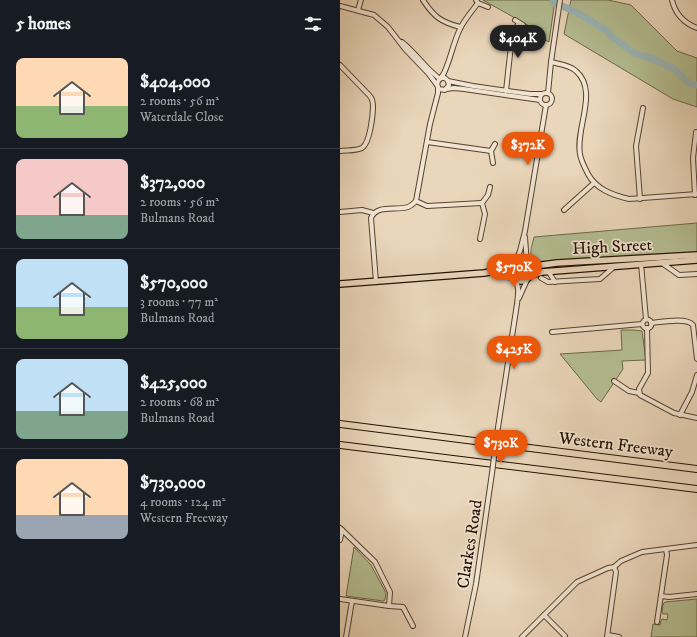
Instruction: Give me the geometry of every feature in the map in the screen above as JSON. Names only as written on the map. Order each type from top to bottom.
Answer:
[{"type":"highway","name":"Western Freeway","points":[[340,424],[697,469]]},
{"type":"highway","name":"Western Freeway","points":[[340,445],[697,489]]},
{"type":"main road","name":"High Street","points":[[528,264],[542,265],[697,255]]},
{"type":"main road","name":"High Street","points":[[528,277],[536,273],[697,260]]},
{"type":"main road","points":[[340,284],[484,273],[501,270],[520,261],[528,264],[530,271],[528,277],[522,280],[500,274],[484,273]]},
{"type":"main road","points":[[514,264],[511,270],[514,277]]},
{"type":"street","points":[[358,10],[361,0]]},
{"type":"street","points":[[423,0],[433,14],[440,20],[447,24],[460,27]]},
{"type":"street","points":[[672,0],[682,19],[697,28]]},
{"type":"street","points":[[546,105],[550,104],[552,100],[548,93],[560,1]]},
{"type":"street","points":[[376,282],[371,218],[373,213],[377,210],[407,207],[416,201],[436,102],[437,82],[448,62],[460,27],[477,2],[488,7]]},
{"type":"street","points":[[340,6],[374,15],[388,27],[405,49],[428,72],[441,90],[454,88],[464,89],[540,100],[542,104],[546,105]]},
{"type":"street","points":[[506,91],[512,36],[519,23]]},
{"type":"street","points":[[395,36],[409,48],[430,71],[440,78],[473,86],[506,91],[542,94],[548,93]]},
{"type":"street","points":[[436,102],[449,85],[448,62]]},
{"type":"street","points":[[551,62],[571,68],[580,75],[585,83],[586,99],[580,154],[584,166],[594,183],[619,197],[640,199],[696,195],[692,158],[696,132]]},
{"type":"street","points":[[340,65],[369,94],[373,105],[366,144],[362,148],[356,150],[340,151]]},
{"type":"street","points":[[540,100],[542,94]]},
{"type":"street","points":[[514,264],[520,251],[525,231],[546,105]]},
{"type":"street","points":[[640,199],[636,146],[643,108]]},
{"type":"street","points":[[427,142],[490,151]]},
{"type":"street","points":[[493,163],[490,151],[495,144]]},
{"type":"street","points":[[564,210],[594,183]]},
{"type":"street","points":[[482,203],[488,195],[490,187]]},
{"type":"street","points":[[416,201],[427,206],[482,203]]},
{"type":"street","points":[[480,239],[485,214],[482,203]]},
{"type":"street","points":[[340,212],[362,210],[373,213]]},
{"type":"street","points":[[525,231],[528,264]]},
{"type":"street","points":[[662,263],[679,275],[697,274]]},
{"type":"street","points":[[641,264],[646,319],[642,324]]},
{"type":"street","points":[[540,278],[545,281],[555,282],[600,279],[615,266]]},
{"type":"street","points":[[548,272],[555,282]]},
{"type":"street","points":[[514,277],[517,282],[518,289],[517,304]]},
{"type":"street","points":[[517,304],[528,277]]},
{"type":"street","name":"Clarkes Road","points":[[466,637],[476,584],[517,304]]},
{"type":"street","points":[[646,319],[651,323],[681,320],[692,323],[697,321]]},
{"type":"street","points":[[639,393],[639,389],[648,373],[647,328],[651,323]]},
{"type":"street","points":[[692,323],[694,325],[697,359]]},
{"type":"street","points":[[552,332],[642,324],[647,328]]},
{"type":"street","points":[[680,415],[692,392],[697,376]]},
{"type":"street","points":[[614,381],[629,391],[639,393],[644,398],[674,414],[697,418]]},
{"type":"street","points":[[340,540],[341,529]]},
{"type":"street","points":[[341,529],[375,562],[390,592],[388,606]]},
{"type":"street","points":[[522,637],[577,582],[608,568],[614,567],[621,561],[642,552],[697,545]]},
{"type":"street","points":[[657,622],[667,555],[666,549]]},
{"type":"street","points":[[614,567],[616,572],[608,636],[620,637]]},
{"type":"street","points":[[661,596],[669,597],[697,594]]},
{"type":"street","points":[[340,599],[403,607],[413,626]]},
{"type":"street","points":[[346,637],[352,601]]},
{"type":"street","points":[[544,615],[565,636]]},
{"type":"green space","points":[[483,0],[555,0],[549,42],[531,27]]},
{"type":"green space","points":[[571,0],[608,0],[631,5],[677,51],[697,58],[697,107],[673,99],[564,34]]},
{"type":"green space","points":[[697,223],[697,254],[539,263],[532,259],[531,256],[534,237]]},
{"type":"green space","points":[[621,330],[642,331],[646,360],[622,361],[623,369],[601,402],[560,354],[622,350]]},
{"type":"green space","points":[[354,547],[371,565],[386,593],[385,600],[346,596]]},
{"type":"green space","points":[[697,599],[697,637],[651,637],[653,624],[660,625],[662,619],[667,620],[668,614],[663,614],[662,612],[663,604],[665,602]]},
{"type":"waterway","points":[[553,2],[578,13],[607,31],[612,37],[634,53],[653,59],[674,69],[690,84],[697,85]]}]
